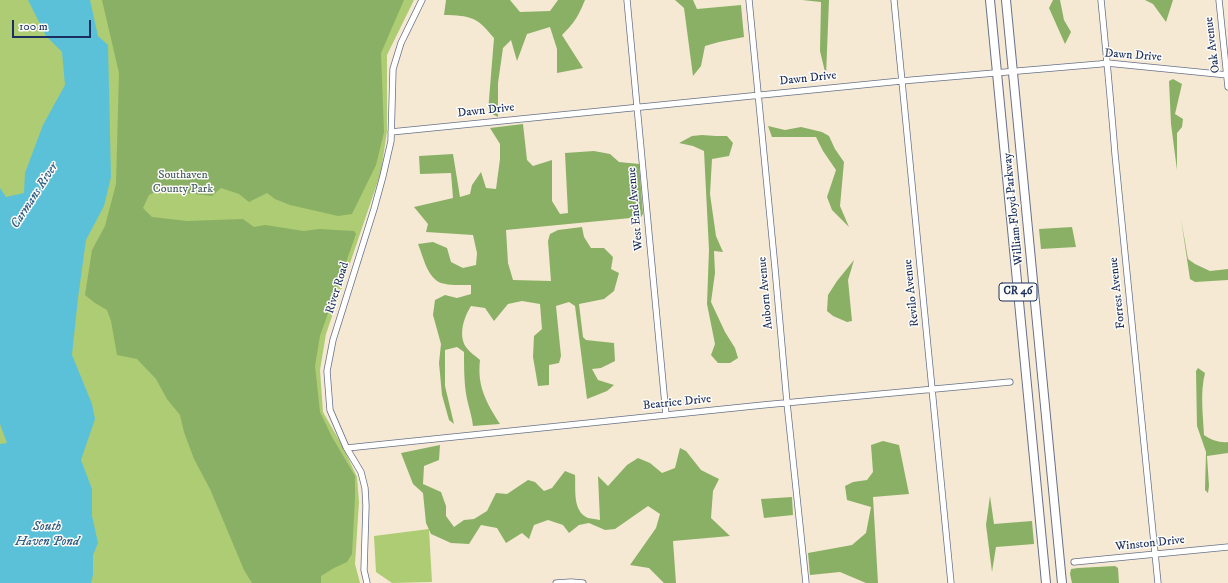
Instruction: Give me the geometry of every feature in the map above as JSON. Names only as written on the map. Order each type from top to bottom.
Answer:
[{"type":"highway","name":"William Floyd Parkway","points":[[990,0],[1046,583]]},
{"type":"highway","name":"William Floyd Parkway","points":[[1006,0],[1062,583]]},
{"type":"street","name":"River Road","points":[[367,583],[364,570],[366,506],[365,488],[361,472],[347,448],[330,410],[327,371],[333,340],[349,293],[381,182],[391,141],[393,69],[401,43],[422,0]]},
{"type":"street","name":"West End Avenue","points":[[627,0],[666,415]]},
{"type":"street","name":"Auborn Avenue","points":[[749,0],[787,403],[806,583]]},
{"type":"street","name":"Revilo Avenue","points":[[894,0],[951,583]]},
{"type":"street","name":"Forrest Avenue","points":[[1101,0],[1117,178],[1158,583]]},
{"type":"street","name":"Oak Avenue","points":[[1219,0],[1228,75],[1228,87]]},
{"type":"street","name":"Dawn Drive","points":[[391,132],[901,81],[1107,64],[1228,75]]},
{"type":"street","name":"Beatrice Drive","points":[[347,448],[666,415],[1010,382]]},
{"type":"street","name":"Winston Drive","points":[[1074,562],[1228,547]]},
{"type":"street","points":[[556,583],[583,583]]},
{"type":"green space","name":"Southaven County Park","points":[[0,0],[414,0],[387,55],[387,131],[381,172],[326,334],[320,370],[323,412],[343,447],[357,477],[359,502],[355,564],[360,583],[0,583]]},
{"type":"green space","points":[[102,0],[404,0],[381,53],[384,132],[376,165],[352,214],[338,216],[290,205],[275,199],[267,193],[249,202],[239,194],[221,188],[212,196],[159,190],[149,195],[143,208],[152,217],[187,221],[243,219],[254,227],[265,225],[304,231],[319,229],[354,231],[356,234],[320,336],[315,366],[320,412],[332,437],[355,476],[352,554],[347,562],[321,576],[321,583],[252,583],[244,570],[210,489],[194,459],[184,432],[180,415],[167,399],[156,379],[137,359],[117,355],[111,321],[107,310],[85,295],[92,250],[105,226],[116,184],[119,73]]},
{"type":"green space","points":[[446,0],[510,0],[520,12],[550,11],[558,0],[585,0],[576,19],[562,35],[583,68],[557,73],[557,49],[550,27],[527,34],[517,61],[511,40],[503,48],[498,83],[498,117],[488,112],[494,38],[477,21],[467,17],[444,15]]},
{"type":"green space","points":[[675,0],[693,0],[697,9],[741,5],[744,37],[705,46],[701,66],[693,76],[684,8]]},
{"type":"green space","points":[[802,0],[829,0],[826,76],[820,51],[821,2]]},
{"type":"green space","points":[[1053,0],[1060,0],[1064,20],[1071,32],[1065,44],[1049,8]]},
{"type":"green space","points":[[1145,0],[1173,0],[1166,22],[1153,4]]},
{"type":"green space","points":[[1173,79],[1182,84],[1175,114],[1183,119],[1182,127],[1177,133],[1177,170],[1171,124],[1169,81]]},
{"type":"green space","points":[[523,124],[527,160],[533,166],[552,160],[552,201],[560,214],[568,213],[565,153],[594,151],[610,154],[619,162],[639,164],[643,214],[641,217],[506,230],[508,263],[513,280],[551,281],[548,241],[550,234],[558,230],[582,227],[584,237],[591,248],[604,248],[613,257],[611,269],[619,273],[614,291],[604,299],[579,304],[583,337],[586,340],[614,343],[615,361],[601,368],[592,369],[598,380],[614,385],[607,391],[587,399],[575,306],[569,302],[556,306],[561,356],[559,363],[549,365],[549,385],[538,386],[533,357],[534,336],[542,329],[540,304],[522,301],[508,304],[494,321],[485,308],[471,306],[466,315],[462,337],[469,351],[480,360],[479,369],[481,386],[487,401],[500,424],[473,426],[465,387],[464,352],[457,347],[445,350],[445,386],[454,424],[449,420],[442,395],[439,363],[441,344],[433,315],[435,300],[445,295],[457,298],[471,294],[471,285],[440,283],[433,278],[427,269],[418,244],[433,242],[447,248],[451,262],[463,268],[476,265],[477,253],[473,235],[426,232],[428,224],[414,207],[453,198],[451,173],[420,174],[419,156],[453,154],[460,197],[470,194],[472,185],[481,172],[486,188],[496,189],[500,159],[500,144],[490,128]]},
{"type":"green space","points":[[768,126],[785,130],[801,127],[822,132],[829,136],[835,149],[844,162],[840,206],[849,227],[832,210],[827,197],[836,170],[823,151],[816,137],[772,137]]},
{"type":"green space","points":[[692,136],[727,136],[733,143],[729,156],[712,159],[710,194],[716,236],[723,252],[714,251],[715,273],[711,302],[725,332],[735,348],[738,358],[730,363],[718,363],[711,355],[715,344],[707,304],[709,250],[704,151],[693,146],[679,143]]},
{"type":"green space","points":[[1181,219],[1188,259],[1210,271],[1228,269],[1228,280],[1195,282],[1190,279]]},
{"type":"green space","points":[[1072,227],[1076,247],[1041,249],[1039,229]]},
{"type":"green space","points":[[854,260],[848,280],[852,321],[847,322],[833,316],[827,311],[828,295]]},
{"type":"green space","points":[[1198,368],[1205,373],[1202,396],[1204,435],[1216,441],[1228,442],[1228,453],[1207,456],[1208,493],[1205,490],[1206,452],[1197,426],[1196,371]]},
{"type":"green space","points":[[883,441],[899,445],[909,494],[873,497],[878,583],[866,583],[840,572],[810,575],[808,553],[852,545],[866,533],[871,507],[847,500],[845,486],[853,482],[867,480],[873,472],[871,445]]},
{"type":"green space","points":[[440,445],[439,460],[424,466],[423,484],[441,492],[446,506],[446,516],[454,527],[464,520],[474,519],[487,511],[496,493],[507,494],[528,480],[535,482],[544,491],[552,488],[565,471],[575,475],[575,493],[579,510],[588,518],[600,520],[598,476],[608,486],[627,465],[638,458],[650,463],[662,473],[675,468],[680,448],[686,451],[701,470],[719,479],[713,491],[711,518],[730,536],[673,541],[676,583],[664,583],[649,568],[630,565],[656,528],[660,514],[648,506],[615,529],[605,530],[589,523],[579,525],[569,533],[563,525],[548,520],[534,525],[529,539],[522,533],[506,543],[497,528],[481,525],[469,544],[451,543],[431,534],[426,523],[423,493],[413,484],[401,453]]},
{"type":"green space","points":[[990,496],[994,524],[1032,521],[1034,544],[996,547],[992,572],[986,525]]},
{"type":"green space","points":[[792,497],[793,515],[764,518],[761,499]]},
{"type":"green space","points":[[429,529],[432,582],[392,583],[376,572],[374,536]]},
{"type":"green space","points":[[1115,566],[1118,568],[1119,583],[1072,583],[1070,574],[1071,569]]},
{"type":"water","name":"South Haven Pond","points":[[28,0],[90,0],[98,36],[108,45],[111,177],[104,206],[86,240],[72,355],[92,404],[95,419],[81,460],[92,489],[92,516],[98,543],[93,555],[93,575],[91,583],[0,583],[0,444],[7,443],[0,424],[0,188],[6,197],[24,193],[25,173],[43,125],[65,85],[62,52],[46,36]]},
{"type":"water label","name":"Carmans River","points":[[35,196]]}]
